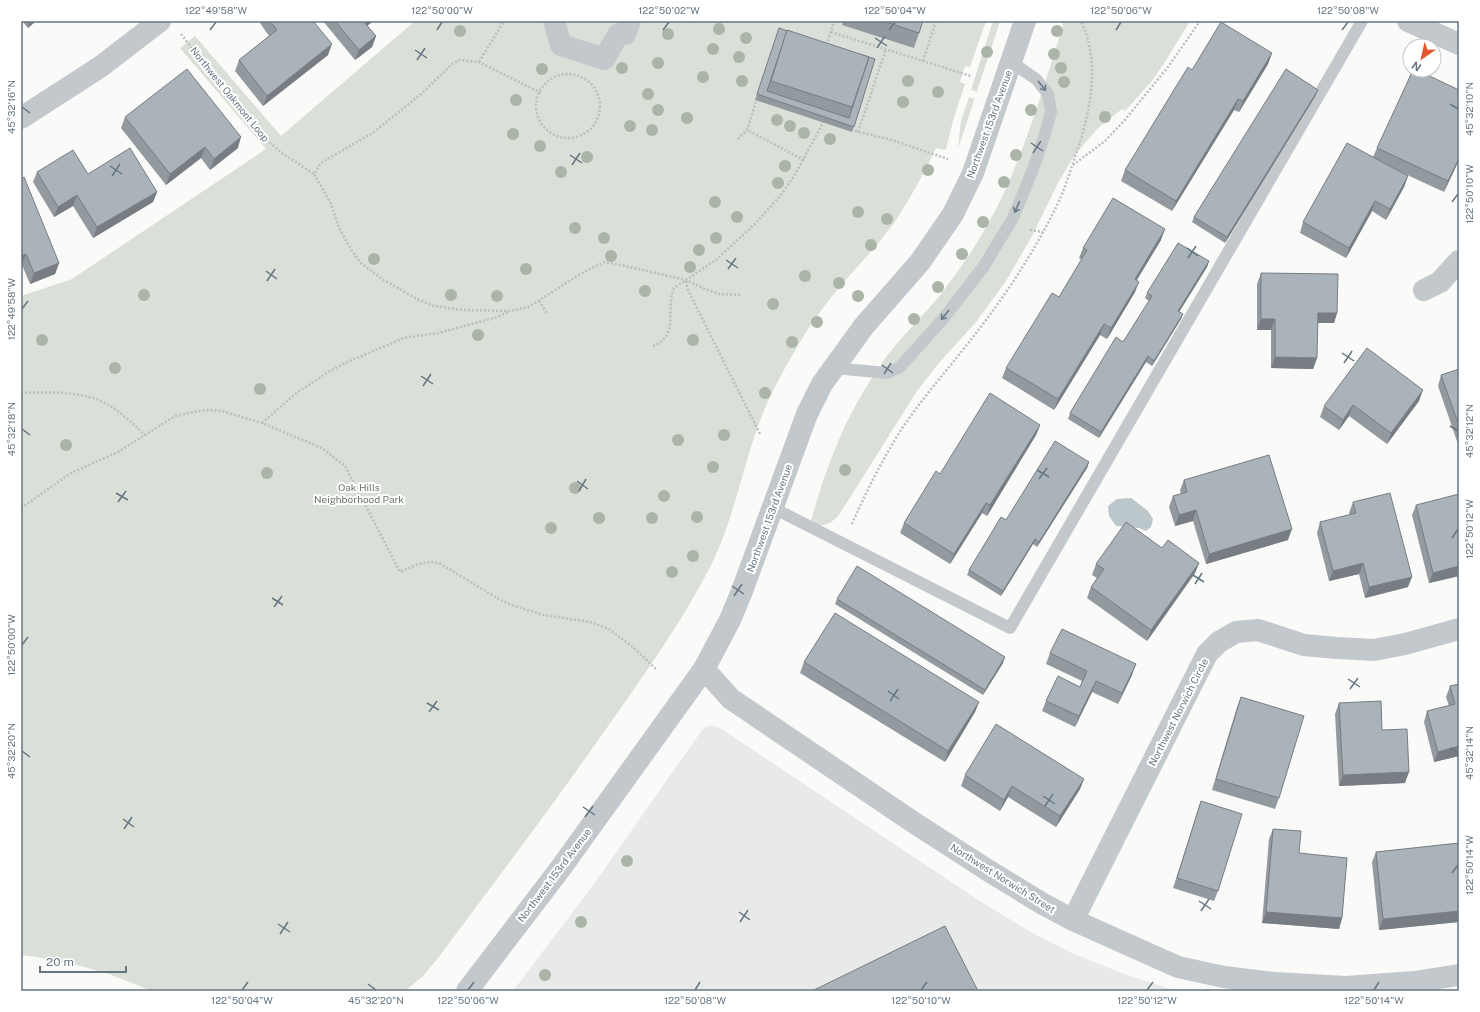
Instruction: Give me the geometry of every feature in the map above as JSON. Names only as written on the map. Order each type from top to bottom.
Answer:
[{"type":"street","points":[[21,118],[100,67],[160,21]]},
{"type":"street","points":[[554,21],[561,45],[604,59],[618,35],[625,34],[630,21]]},
{"type":"street","name":"Northwest 153rd Avenue","points":[[467,991],[560,869],[704,669],[730,620],[740,596],[807,414],[822,384],[864,326],[920,262],[953,214],[973,173],[1025,21]]},
{"type":"street","points":[[1408,21],[1459,44]]},
{"type":"street","points":[[1424,290],[1440,282],[1459,261]]},
{"type":"street","name":"Northwest Norwich Circle","points":[[1073,920],[1207,654],[1219,642],[1236,632],[1258,630],[1304,645],[1374,650],[1405,644],[1459,629]]},
{"type":"street","name":"Northwest Norwich Street","points":[[704,669],[731,699],[989,871],[1043,904],[1073,920],[1178,966],[1224,977],[1346,989],[1414,982],[1459,975]]},
{"type":"lane","points":[[773,508],[1010,628],[1362,21]]},
{"type":"lane","points":[[834,368],[887,373],[900,367],[943,319],[984,266],[1013,218],[1032,172],[1051,112],[1048,94],[1036,79],[1011,62]]},
{"type":"path","points":[[479,62],[504,21]]},
{"type":"path","points":[[692,21],[696,22]]},
{"type":"path","points":[[826,47],[834,21]]},
{"type":"path","points":[[923,61],[936,21]]},
{"type":"path","points":[[850,529],[875,476],[901,430],[930,389],[973,337],[998,303],[1031,253],[1060,198],[1072,166],[1088,112],[1092,85],[1090,52],[1081,21]]},
{"type":"path","points":[[1072,166],[1105,141],[1124,121],[1168,68],[1200,21]]},
{"type":"path","points":[[831,32],[971,76]]},
{"type":"path","name":"Northwest Oakmont Loop","points":[[180,33],[217,81],[268,141],[282,154],[314,174]]},
{"type":"path","points":[[858,132],[886,49]]},
{"type":"path","points":[[540,92],[479,62],[459,60],[451,65],[421,94],[374,132],[321,162],[314,174],[331,204],[339,228],[352,251],[361,263],[382,279],[417,299],[434,306],[463,310],[510,311],[529,307],[580,274],[604,262],[686,280],[719,294],[742,295]]},
{"type":"path","points":[[571,73],[581,76],[596,88],[600,98],[601,108],[596,122],[585,133],[576,137],[566,138],[555,136],[546,130],[540,122],[536,112],[536,102],[540,92],[548,80],[561,74],[571,73]]},
{"type":"path","points":[[738,139],[747,130],[760,92]]},
{"type":"path","points":[[817,118],[831,123]]},
{"type":"path","points":[[653,346],[660,344],[668,333],[672,291],[677,285],[717,259],[755,224],[780,196],[804,160],[825,121]]},
{"type":"path","points":[[849,129],[892,140],[948,159]]},
{"type":"path","points":[[747,130],[804,160]]},
{"type":"path","points":[[686,280],[688,288],[760,434]]},
{"type":"path","points":[[539,301],[547,313]]},
{"type":"path","points":[[262,423],[295,394],[330,371],[345,364],[404,338],[445,331],[498,317],[510,311]]},
{"type":"path","points":[[21,393],[60,393],[101,401],[119,412],[145,435]]},
{"type":"path","points":[[21,508],[71,473],[118,452],[175,416],[199,411],[222,411],[262,423],[322,448],[345,466],[400,572],[421,562],[430,561],[439,563],[491,595],[511,605],[544,615],[590,622],[609,629],[634,648],[657,670]]},
{"type":"shaded area","points":[[1131,498],[1148,511],[1153,519],[1151,527],[1146,531],[1139,528],[1116,526],[1109,516],[1108,506],[1117,499]]},
{"type":"shaded area","points":[[712,725],[720,728],[983,903],[1029,931],[1072,953],[1124,974],[1177,991],[513,991],[596,881],[702,730]]},
{"type":"green space","name":"Oak Hills Neighborhood Park","points":[[415,21],[986,21],[970,67],[965,66],[960,82],[965,84],[954,117],[946,149],[936,148],[906,205],[894,223],[826,304],[793,354],[766,406],[758,425],[724,535],[710,567],[687,609],[648,669],[565,787],[438,958],[422,977],[405,991],[152,991],[109,974],[81,966],[21,955],[21,296],[72,279],[266,149],[180,48],[195,36],[281,136]]},
{"type":"green space","points":[[993,21],[1000,21],[977,92],[971,90]]},
{"type":"green space","points":[[1063,21],[1190,21],[1152,81],[1125,111],[1122,109],[1098,128],[1074,156],[1059,181],[1031,238],[1006,281],[976,322],[938,364],[917,391],[839,515],[833,521],[826,524],[819,526],[810,525],[824,479],[840,437],[861,396],[887,356],[937,299],[955,275],[977,243],[995,210],[1028,133],[1063,26]]},
{"type":"green space","points":[[976,95],[958,148],[961,121],[969,97],[974,99]]},
{"type":"building","points":[[270,21],[313,21],[332,44],[267,96],[239,60],[277,30]]},
{"type":"building","points":[[335,21],[364,21],[376,36],[359,50]]},
{"type":"building","points":[[883,21],[923,21],[919,33]]},
{"type":"building","points":[[1221,22],[1272,53],[1243,101],[1238,99],[1176,201],[1125,170],[1188,67],[1192,70]]},
{"type":"building","points":[[779,28],[787,31],[767,91],[849,118],[869,57],[875,59],[854,127],[757,94]]},
{"type":"building","points":[[787,30],[869,57],[852,107],[771,81]]},
{"type":"building","points":[[187,69],[241,137],[214,159],[205,147],[170,174],[125,117]]},
{"type":"building","points":[[1286,69],[1318,90],[1227,237],[1194,217]]},
{"type":"building","points":[[1409,78],[1434,78],[1459,90],[1459,158],[1448,181],[1377,148]]},
{"type":"building","points":[[1347,143],[1408,176],[1390,209],[1375,201],[1349,248],[1303,222]]},
{"type":"building","points":[[130,148],[157,192],[97,227],[77,195],[58,207],[37,172],[73,150],[88,174]]},
{"type":"building","points":[[24,177],[59,263],[34,273],[26,254],[21,256],[21,179]]},
{"type":"building","points":[[1113,198],[1165,229],[1135,279],[1139,282],[1111,328],[1104,324],[1058,399],[1006,368],[1052,293],[1059,297],[1087,250],[1083,248]]},
{"type":"building","points":[[1178,243],[1209,261],[1178,311],[1183,314],[1154,361],[1148,356],[1101,432],[1070,413],[1116,337],[1123,342],[1152,296],[1147,293]]},
{"type":"building","points":[[1261,273],[1338,274],[1337,313],[1318,313],[1317,358],[1275,357],[1275,319],[1261,319]]},
{"type":"building","points":[[1367,348],[1423,390],[1391,433],[1353,405],[1343,420],[1324,406]]},
{"type":"building","points":[[1459,369],[1459,426],[1441,375]]},
{"type":"building","points":[[990,393],[1040,425],[990,505],[986,503],[954,554],[904,523],[936,471],[940,474]]},
{"type":"building","points":[[1055,441],[1089,462],[1039,542],[1035,539],[1003,591],[969,570],[1001,517],[1006,520]]},
{"type":"building","points":[[1269,455],[1292,529],[1209,554],[1196,510],[1179,515],[1173,496],[1187,492],[1184,480]]},
{"type":"building","points":[[1390,493],[1412,577],[1369,587],[1363,563],[1333,571],[1320,522],[1356,513],[1353,502]]},
{"type":"building","points":[[1459,494],[1459,566],[1433,573],[1416,505]]},
{"type":"building","points":[[1126,522],[1162,548],[1168,540],[1199,563],[1151,630],[1091,587],[1104,569],[1096,564]]},
{"type":"building","points":[[857,566],[1005,657],[985,690],[837,599]]},
{"type":"building","points":[[835,613],[979,702],[948,751],[804,662]]},
{"type":"building","points":[[1062,629],[1136,664],[1122,693],[1096,681],[1079,716],[1046,701],[1058,676],[1080,687],[1087,671],[1050,653]]},
{"type":"building","points":[[1459,684],[1459,746],[1438,752],[1427,711],[1455,704],[1450,686]]},
{"type":"building","points":[[1241,697],[1304,716],[1279,798],[1216,779]]},
{"type":"building","points":[[1381,701],[1382,730],[1407,729],[1409,772],[1343,775],[1339,703]]},
{"type":"building","points":[[996,724],[1084,779],[1060,816],[1012,786],[1004,800],[965,775]]},
{"type":"building","points":[[1201,801],[1242,814],[1218,891],[1177,878]]},
{"type":"building","points":[[1273,829],[1301,831],[1299,853],[1347,858],[1342,918],[1266,912]]},
{"type":"building","points":[[1459,843],[1459,911],[1383,919],[1376,852]]},
{"type":"building","points":[[945,926],[978,991],[812,991]]}]
